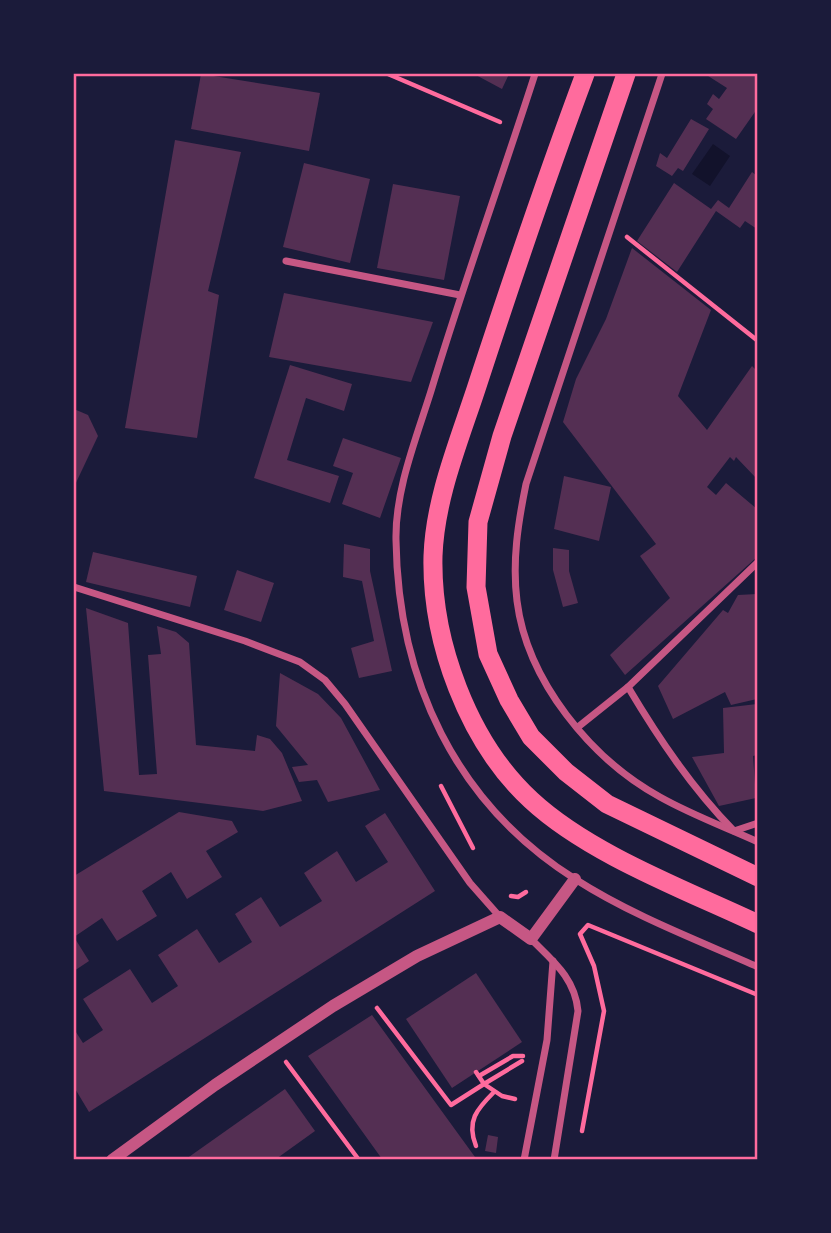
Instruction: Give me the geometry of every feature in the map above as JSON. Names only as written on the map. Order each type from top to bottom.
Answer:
[{"type":"highway","points":[[585,74],[536,207],[443,490],[433,553],[433,590],[440,629],[477,728],[530,800],[590,843],[758,923]]},
{"type":"highway","points":[[626,74],[502,436],[478,522],[477,586],[488,654],[509,700],[531,737],[566,772],[607,804],[758,877]]},
{"type":"street","points":[[535,74],[460,295],[401,486],[396,539],[416,679],[454,761],[497,815],[575,879],[676,931],[758,967]]},
{"type":"street","points":[[662,74],[526,484],[515,542],[517,602],[526,636],[556,700],[595,748],[619,769],[658,796],[758,842]]},
{"type":"street","points":[[286,261],[460,295]]},
{"type":"street","points":[[578,727],[628,688],[758,562]]},
{"type":"street","points":[[74,587],[245,641],[300,662],[325,680],[345,704],[470,883],[500,917],[531,939],[574,987],[578,1011],[554,1160]]},
{"type":"street","points":[[628,688],[691,783],[734,831]]},
{"type":"street","points":[[734,831],[758,823]]},
{"type":"street","points":[[531,939],[575,879]]},
{"type":"street","points":[[112,1160],[275,1043],[417,956],[500,917]]},
{"type":"street","points":[[524,1160],[547,1040],[553,961]]},
{"type":"path","points":[[388,74],[517,130]]},
{"type":"path","points":[[623,235],[758,341]]},
{"type":"path","points":[[441,786],[476,854]]},
{"type":"path","points":[[503,896],[518,897],[526,892]]},
{"type":"path","points":[[612,936],[758,995]]},
{"type":"path","points":[[377,1008],[451,1105],[484,1084],[523,1058],[513,1056],[477,1074],[484,1084],[494,1092],[515,1099]]},
{"type":"path","points":[[275,1043],[289,1067],[359,1160]]},
{"type":"path","points":[[476,1146],[472,1120],[494,1092]]},
{"type":"shaded area","points":[[713,144],[730,156],[710,186],[692,174]]},
{"type":"building","points":[[201,74],[320,93],[309,151],[191,129]]},
{"type":"building","points":[[474,74],[509,74],[502,89]]},
{"type":"building","points":[[705,74],[757,74],[757,109],[736,139],[706,119],[713,109],[707,104],[713,94],[719,99],[727,88]]},
{"type":"building","points":[[691,119],[709,129],[683,171],[678,168],[672,176],[656,166],[660,153],[667,158]]},
{"type":"building","points":[[175,140],[241,152],[208,291],[219,295],[197,438],[125,428]]},
{"type":"building","points":[[304,163],[370,179],[350,263],[283,247]]},
{"type":"building","points":[[752,172],[757,176],[757,229],[745,221],[740,228],[716,211],[677,272],[637,241],[674,183],[711,209],[718,200],[729,208]]},
{"type":"building","points":[[393,184],[460,196],[444,280],[377,268]]},
{"type":"building","points":[[632,248],[711,310],[678,396],[707,430],[752,366],[757,371],[757,479],[736,457],[734,461],[730,457],[707,487],[716,495],[726,483],[757,509],[757,557],[625,675],[610,655],[670,598],[640,556],[656,544],[563,422],[576,379],[606,319]]},
{"type":"building","points":[[284,293],[433,322],[411,382],[269,357]]},
{"type":"building","points":[[290,365],[352,384],[344,411],[306,398],[287,460],[339,476],[330,503],[254,478]]},
{"type":"building","points":[[74,409],[88,415],[98,436],[74,487]]},
{"type":"building","points":[[343,438],[401,458],[380,518],[342,504],[353,473],[333,466]]},
{"type":"building","points":[[564,476],[611,487],[599,541],[554,529]]},
{"type":"building","points":[[344,544],[370,549],[370,571],[392,671],[359,678],[351,648],[374,641],[362,581],[343,577]]},
{"type":"building","points":[[553,548],[569,550],[569,571],[578,603],[563,607],[553,570]]},
{"type":"building","points":[[93,552],[197,576],[190,607],[86,582]]},
{"type":"building","points":[[237,570],[274,583],[261,622],[224,610]]},
{"type":"building","points":[[757,594],[757,699],[731,705],[725,692],[673,719],[658,686],[723,610],[728,613],[738,595]]},
{"type":"building","points":[[86,608],[128,623],[139,775],[157,774],[148,655],[161,654],[157,626],[176,632],[189,643],[196,745],[255,751],[257,735],[270,739],[282,753],[302,801],[263,811],[104,791]]},
{"type":"building","points":[[280,673],[318,694],[341,718],[380,790],[328,802],[317,780],[299,782],[292,767],[308,765],[276,726]]},
{"type":"building","points":[[757,704],[757,755],[753,756],[756,798],[719,806],[692,757],[724,753],[723,708]]},
{"type":"building","points":[[179,812],[232,821],[238,832],[206,851],[222,877],[187,899],[171,872],[142,891],[157,916],[117,941],[102,918],[74,937],[74,876]]},
{"type":"building","points":[[385,813],[435,891],[89,1112],[74,1087],[74,1029],[83,1043],[103,1030],[83,999],[130,969],[152,1003],[178,986],[158,955],[197,929],[219,963],[252,942],[235,914],[261,897],[280,927],[322,901],[304,873],[337,851],[356,882],[388,862],[365,826]]},
{"type":"building","points":[[74,937],[89,961],[74,971]]},
{"type":"building","points":[[476,973],[522,1042],[452,1088],[406,1019]]},
{"type":"building","points":[[372,1015],[475,1157],[483,1159],[382,1159],[308,1056]]},
{"type":"building","points":[[285,1089],[315,1131],[276,1159],[186,1159]]},
{"type":"building","points":[[488,1135],[498,1137],[496,1153],[485,1151]]}]
